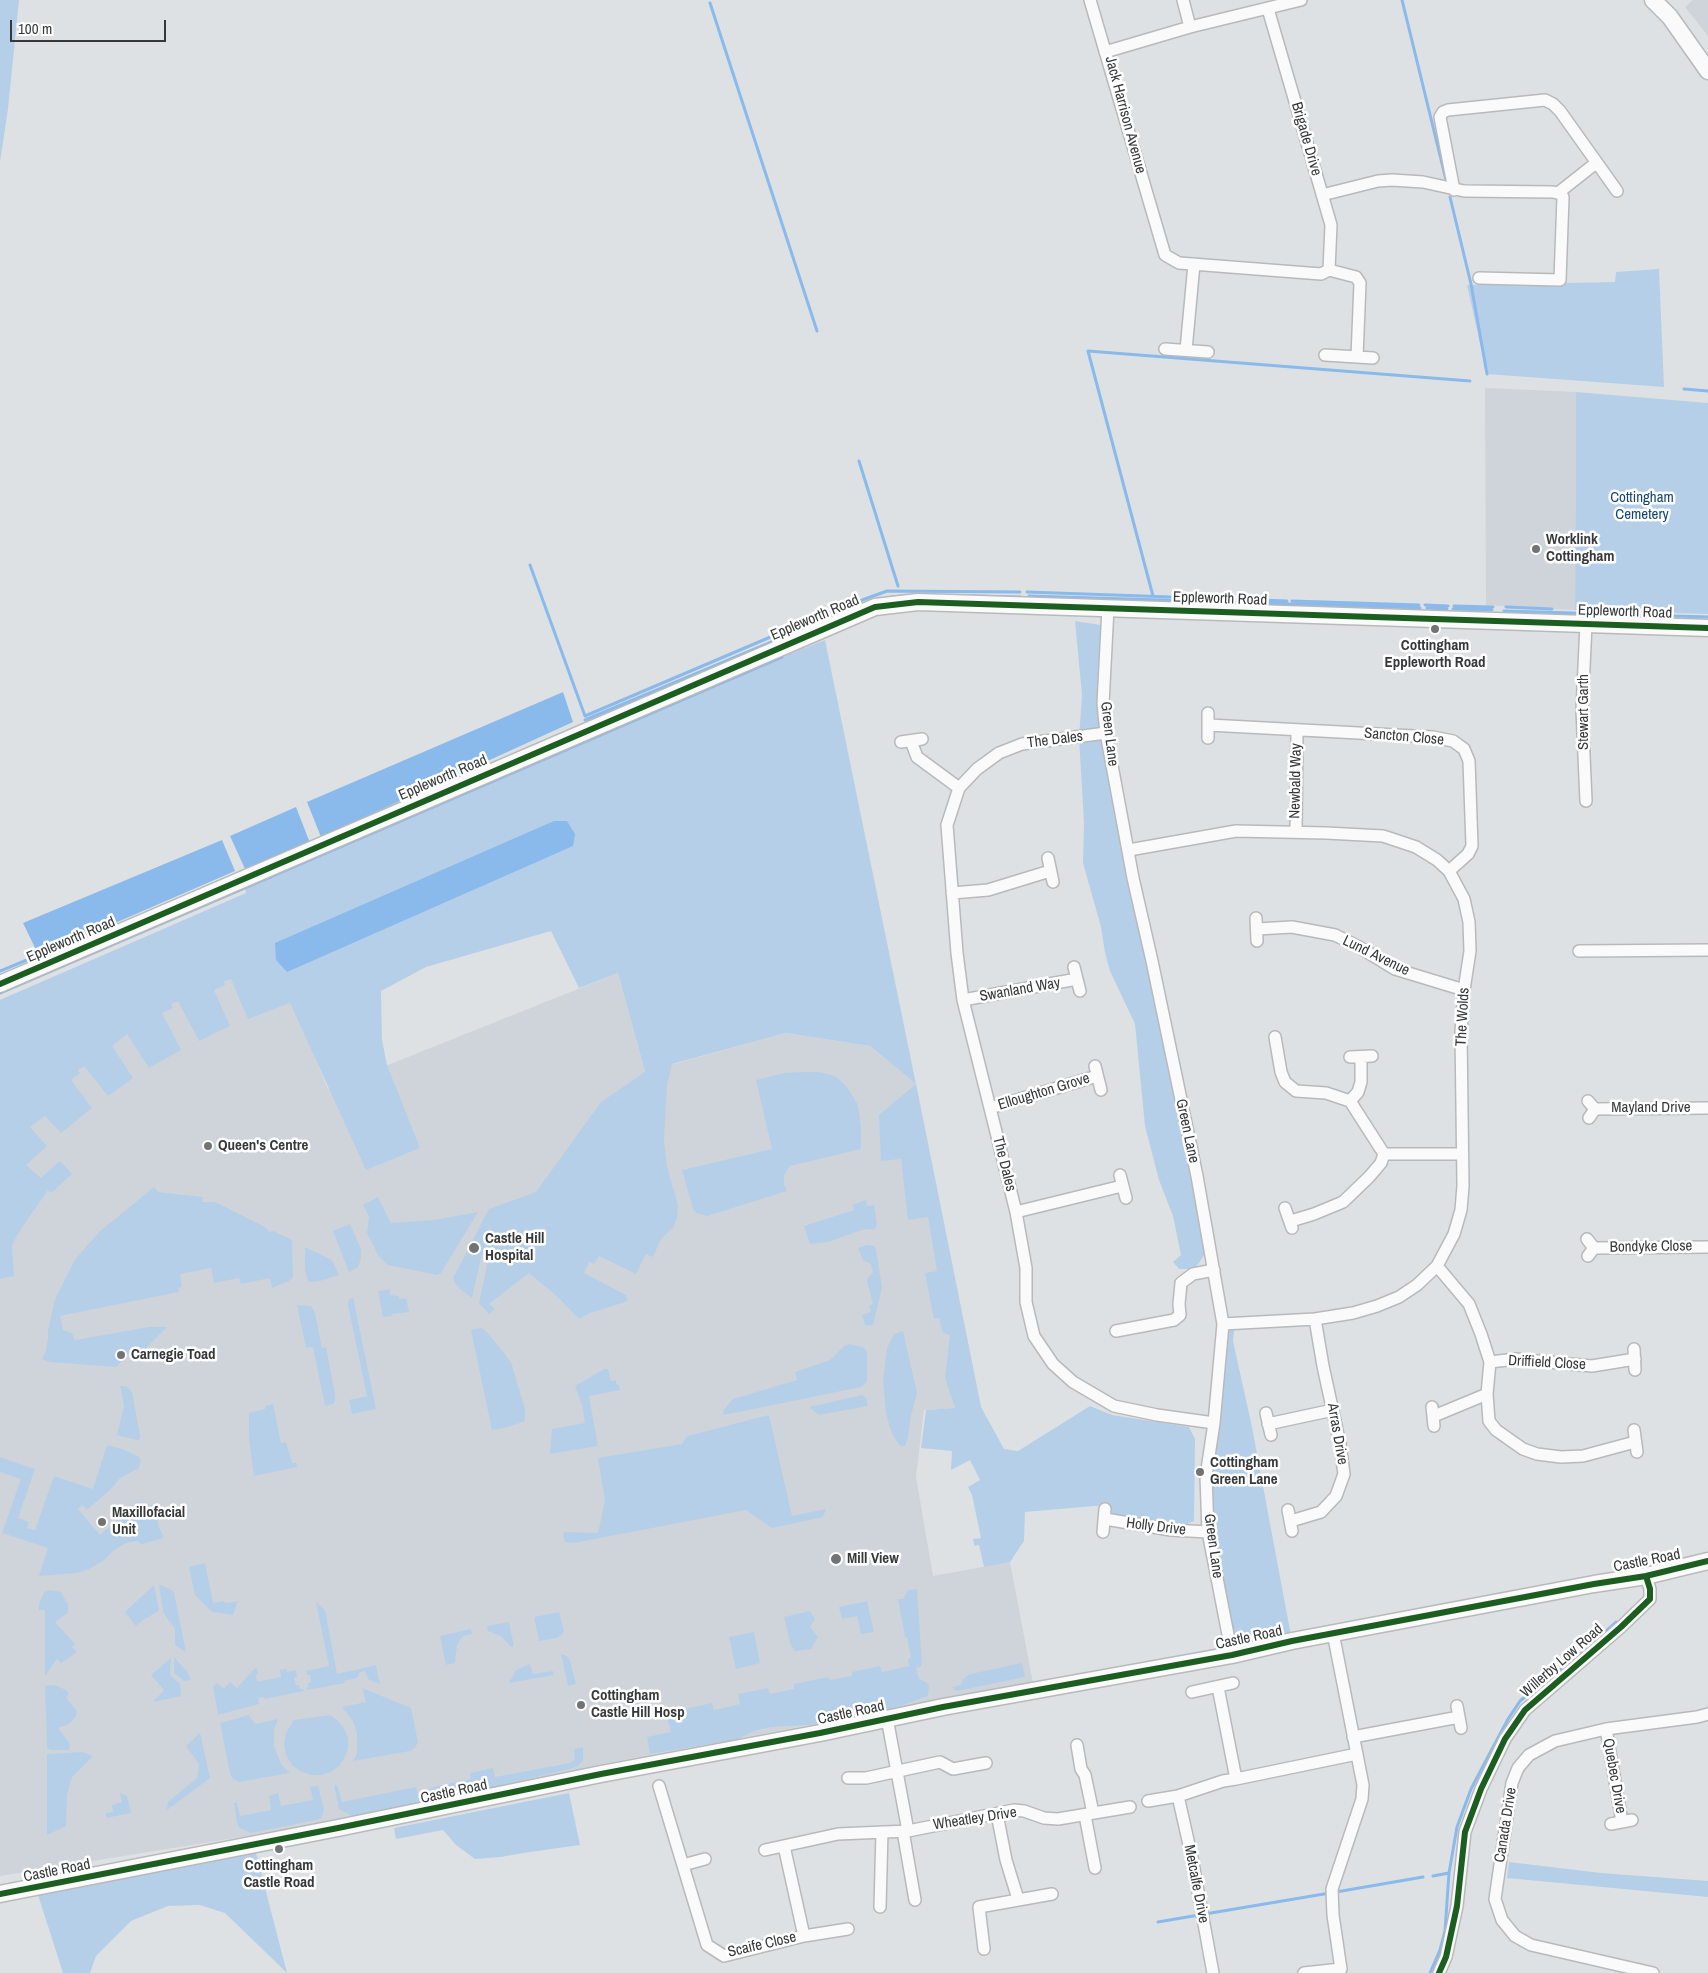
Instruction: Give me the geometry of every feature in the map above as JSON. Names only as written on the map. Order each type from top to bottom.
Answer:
[{"type":"street","points":[[1090,0],[1106,52]]},
{"type":"street","points":[[1182,0],[1190,27]]},
{"type":"street","name":"Jack Harrison Avenue","points":[[1194,264],[1179,262],[1165,255],[1106,52],[1190,27],[1301,0]]},
{"type":"street","points":[[1653,0],[1670,17],[1708,71]]},
{"type":"street","name":"Brigade Drive","points":[[1268,9],[1331,225],[1329,270]]},
{"type":"street","points":[[1454,190],[1440,117],[1448,110],[1545,100],[1553,104],[1560,111],[1617,191]]},
{"type":"street","points":[[1558,193],[1596,163]]},
{"type":"street","points":[[1322,195],[1378,180],[1392,180],[1423,182],[1454,190],[1558,193],[1563,197],[1560,280],[1479,278]]},
{"type":"street","points":[[1186,350],[1194,264],[1321,274],[1329,270],[1356,277],[1360,283],[1357,357]]},
{"type":"street","points":[[1165,349],[1208,352]]},
{"type":"street","points":[[1325,356],[1374,358]]},
{"type":"street","name":"Eppleworth Road","points":[[0,984],[875,607],[918,602],[1708,628]]},
{"type":"street","name":"Green Lane","points":[[1108,608],[1104,704],[1106,733],[1133,878],[1197,1176],[1223,1324],[1214,1423],[1206,1476],[1208,1532],[1232,1655]]},
{"type":"street","name":"Stewart Garth","points":[[1586,624],[1582,710],[1586,804]]},
{"type":"street","points":[[1208,713],[1208,738]]},
{"type":"street","name":"Sancton Close","points":[[1209,725],[1432,737],[1453,741],[1464,749],[1468,761],[1472,846],[1468,854],[1449,871]]},
{"type":"street","name":"Newbald Way","points":[[1296,832],[1297,730]]},
{"type":"street","name":"The Dales","points":[[1106,733],[1022,744],[999,753],[977,769],[959,788],[948,825],[962,1000],[1016,1212],[1026,1268],[1026,1302],[1034,1336],[1053,1364],[1073,1382],[1114,1406],[1157,1415],[1214,1423]]},
{"type":"street","points":[[912,741],[918,757],[959,788]]},
{"type":"street","name":"The Wolds","points":[[1129,850],[1236,831],[1383,836],[1416,846],[1437,860],[1449,871],[1464,899],[1470,951],[1464,990],[1461,1032],[1462,1154],[1460,1210],[1454,1234],[1437,1266],[1417,1285],[1399,1297],[1352,1313],[1315,1319],[1223,1324]]},
{"type":"street","points":[[1048,858],[1054,882]]},
{"type":"street","points":[[952,893],[988,890],[1050,871]]},
{"type":"street","name":"Lund Avenue","points":[[1256,941],[1256,923],[1335,935],[1359,946],[1395,969],[1464,990]]},
{"type":"street","points":[[1579,951],[1708,950]]},
{"type":"street","name":"Swanland Way","points":[[962,1000],[1076,973],[1080,990]]},
{"type":"street","points":[[1273,1045],[1285,1082],[1296,1091],[1326,1093],[1350,1101],[1384,1154]]},
{"type":"street","points":[[1350,1101],[1358,1092],[1361,1082],[1361,1057]]},
{"type":"street","name":"Elloughton Grove","points":[[990,1108],[1096,1071],[1101,1090]]},
{"type":"street","name":"Mayland Drive","points":[[1590,1109],[1708,1108]]},
{"type":"street","points":[[1384,1154],[1462,1154]]},
{"type":"street","points":[[1285,1208],[1291,1224],[1343,1202],[1381,1163],[1384,1154]]},
{"type":"street","points":[[1016,1212],[1123,1186]]},
{"type":"street","name":"Bondyke Close","points":[[1590,1248],[1708,1247]]},
{"type":"street","points":[[1437,1266],[1469,1304],[1490,1362],[1487,1394],[1489,1421],[1496,1430],[1523,1449],[1537,1454],[1561,1457],[1583,1456],[1635,1442]]},
{"type":"street","points":[[1116,1331],[1174,1320],[1180,1315],[1178,1304],[1181,1283],[1193,1274],[1214,1270]]},
{"type":"street","name":"Arras Drive","points":[[1290,1521],[1321,1512],[1336,1496],[1344,1474],[1315,1319]]},
{"type":"street","name":"Driffield Close","points":[[1490,1362],[1516,1359],[1592,1366],[1634,1359]]},
{"type":"street","points":[[1433,1416],[1487,1394]]},
{"type":"street","points":[[1268,1424],[1333,1410]]},
{"type":"street","name":"Holly Drive","points":[[1103,1532],[1105,1514],[1171,1530],[1208,1532]]},
{"type":"street","name":"Castle Road","points":[[0,1894],[280,1840],[887,1718],[1232,1655],[1603,1582],[1646,1576],[1708,1562]]},
{"type":"street","name":"Willerby Low Road","points":[[1439,1973],[1446,1957],[1457,1906],[1465,1832],[1481,1790],[1505,1738],[1524,1710],[1621,1627],[1650,1599],[1650,1589],[1646,1576]]},
{"type":"street","points":[[1304,1973],[1341,1969],[1333,1915],[1332,1890],[1362,1799],[1362,1774],[1333,1634]]},
{"type":"street","points":[[1192,1692],[1234,1683]]},
{"type":"street","points":[[1218,1687],[1236,1778]]},
{"type":"street","name":"Canada Drive","points":[[1654,1973],[1531,1945],[1515,1936],[1502,1920],[1495,1899],[1512,1783],[1518,1768],[1529,1756],[1555,1741],[1606,1729],[1708,1714]]},
{"type":"street","points":[[1353,1737],[1459,1717]]},
{"type":"street","points":[[887,1718],[897,1771],[915,1900]]},
{"type":"street","name":"Quebec Drive","points":[[1606,1729],[1622,1822]]},
{"type":"street","points":[[1077,1745],[1081,1769],[1085,1775],[1095,1868]]},
{"type":"street","points":[[1148,1801],[1178,1796],[1236,1778],[1357,1754]]},
{"type":"street","points":[[848,1778],[866,1778],[940,1762],[953,1769],[986,1763]]},
{"type":"street","name":"Scaife Close","points":[[660,1786],[707,1945],[724,1956],[804,1936],[784,1846]]},
{"type":"street","name":"Metcalfe Drive","points":[[1178,1796],[1214,1973]]},
{"type":"street","name":"Wheatley Drive","points":[[765,1850],[838,1834],[905,1831],[1014,1810],[1044,1818],[1058,1819],[1130,1807]]},
{"type":"street","points":[[997,1814],[1006,1860],[1018,1899]]},
{"type":"street","points":[[880,1907],[882,1832]]},
{"type":"street","points":[[683,1865],[705,1859]]},
{"type":"street","points":[[984,1949],[978,1907],[1052,1894]]},
{"type":"street","points":[[804,1936],[848,1929]]},
{"type":"shaded area","points":[[1693,0],[1708,0],[1708,36],[1685,7]]},
{"type":"shaded area","points":[[1485,388],[1576,392],[1575,610],[1486,605]]},
{"type":"shaded area","name":"Castle Hill Hospital","points":[[247,893],[328,1089],[618,973],[645,1072],[786,1033],[870,1046],[916,1084],[981,1407],[924,1410],[916,1477],[933,1576],[1010,1562],[1033,1683],[607,1763],[347,1820],[0,1876],[0,1000]]},
{"type":"green space","points":[[0,0],[19,0],[8,109],[0,162]]},
{"type":"green space","points":[[1659,269],[1664,387],[1487,374],[1467,285],[1615,282],[1616,272]]},
{"type":"green space","name":"Cottingham Cemetery","points":[[1576,392],[1708,403],[1708,614],[1575,610]]},
{"type":"green space","points":[[1075,621],[1107,626],[1103,704],[1210,1245],[1193,1269],[1179,1269],[1173,1262],[1181,1255],[1173,1216],[1159,1180],[1145,1126],[1135,1024],[1110,971],[1101,927],[1083,863],[1084,823],[1079,738],[1082,695]]},
{"type":"green space","points":[[825,640],[916,1084],[870,1046],[786,1033],[672,1064],[667,1086],[664,1140],[667,1167],[678,1205],[677,1218],[673,1228],[661,1239],[653,1257],[646,1254],[636,1274],[599,1256],[594,1264],[589,1262],[584,1273],[626,1295],[628,1301],[590,1313],[579,1319],[558,1297],[529,1273],[489,1304],[495,1309],[489,1314],[479,1303],[489,1256],[482,1254],[472,1298],[460,1289],[453,1278],[489,1209],[536,1192],[601,1102],[645,1072],[618,973],[579,988],[551,931],[426,967],[381,991],[382,1040],[387,1065],[420,1148],[366,1170],[290,1003],[248,1019],[231,979],[224,981],[225,985],[214,990],[230,1026],[199,1041],[178,1001],[171,1004],[173,1008],[162,1013],[181,1050],[149,1068],[127,1034],[112,1046],[133,1078],[108,1096],[84,1066],[78,1070],[80,1073],[71,1080],[92,1108],[61,1133],[45,1116],[30,1127],[47,1146],[26,1165],[41,1178],[60,1161],[72,1174],[51,1193],[48,1190],[17,1235],[12,1246],[14,1276],[0,1279],[0,1000],[246,893],[245,888]]},
{"type":"green space","points":[[819,1072],[835,1076],[847,1087],[858,1105],[861,1149],[790,1166],[784,1175],[784,1184],[787,1191],[707,1216],[696,1213],[693,1209],[682,1170],[772,1149],[756,1080],[784,1073]]},
{"type":"green space","points":[[916,1084],[981,1407],[1004,1449],[1018,1451],[1090,1406],[1112,1415],[1189,1427],[1195,1439],[1194,1521],[1187,1524],[1114,1516],[1106,1505],[1025,1512],[1024,1541],[1010,1562],[984,1567],[979,1545],[974,1546],[973,1539],[981,1538],[972,1495],[968,1487],[980,1480],[970,1460],[951,1470],[952,1451],[921,1448],[926,1410],[955,1408],[945,1378],[950,1335],[943,1333],[939,1318],[934,1319],[925,1273],[937,1271],[928,1217],[908,1220],[901,1159],[881,1161],[879,1115]]},
{"type":"green space","points":[[154,1187],[158,1192],[203,1197],[202,1202],[215,1202],[265,1227],[270,1232],[273,1231],[292,1240],[293,1277],[289,1281],[272,1288],[270,1278],[241,1284],[239,1278],[214,1283],[211,1268],[180,1274],[182,1287],[178,1288],[179,1292],[60,1316],[63,1330],[72,1333],[75,1340],[149,1327],[167,1327],[143,1351],[129,1354],[116,1367],[50,1362],[42,1359],[46,1351],[55,1299],[74,1261],[99,1232]]},
{"type":"green space","points":[[378,1197],[391,1223],[434,1220],[478,1212],[441,1273],[437,1275],[388,1265],[379,1257],[367,1233],[369,1217],[363,1205]]},
{"type":"green space","points":[[866,1200],[867,1206],[874,1205],[877,1225],[875,1229],[862,1230],[828,1242],[810,1244],[804,1226],[854,1210],[852,1205]]},
{"type":"green space","points":[[350,1224],[361,1249],[361,1259],[358,1267],[349,1272],[333,1231]]},
{"type":"green space","points":[[868,1245],[874,1246],[876,1249],[882,1288],[873,1325],[866,1326],[862,1315],[871,1312],[869,1306],[873,1304],[867,1281],[868,1277],[873,1273],[871,1264],[863,1260],[858,1248]]},
{"type":"green space","points":[[305,1247],[332,1260],[339,1275],[320,1281],[308,1281],[305,1270]]},
{"type":"green space","points":[[390,1289],[390,1295],[399,1296],[399,1299],[406,1298],[409,1312],[383,1317],[378,1291]]},
{"type":"green space","points":[[353,1297],[376,1409],[352,1414],[349,1400],[367,1396],[348,1305],[348,1301]]},
{"type":"green space","points":[[297,1305],[311,1306],[315,1313],[322,1348],[326,1347],[335,1394],[333,1404],[325,1406],[313,1347],[306,1348]]},
{"type":"green space","points":[[1235,1323],[1233,1341],[1252,1427],[1292,1641],[1232,1655],[1208,1532],[1223,1324]]},
{"type":"green space","points":[[482,1328],[511,1362],[525,1409],[525,1420],[523,1422],[492,1430],[471,1330]]},
{"type":"green space","points":[[903,1331],[917,1393],[908,1437],[905,1446],[901,1446],[896,1441],[890,1428],[886,1413],[883,1381],[887,1348],[894,1334]]},
{"type":"green space","points":[[849,1344],[863,1347],[867,1352],[867,1382],[861,1387],[724,1415],[723,1411],[733,1399],[797,1380],[795,1372],[830,1360],[844,1346]]},
{"type":"green space","points":[[604,1369],[608,1369],[611,1381],[616,1380],[620,1390],[589,1396],[598,1446],[550,1454],[552,1429],[585,1423],[582,1405],[575,1386]]},
{"type":"green space","points":[[120,1386],[126,1386],[132,1392],[140,1439],[117,1435],[124,1406]]},
{"type":"green space","points":[[862,1395],[866,1398],[868,1406],[819,1415],[809,1407]]},
{"type":"green space","points":[[273,1404],[281,1443],[286,1442],[292,1463],[296,1463],[297,1467],[254,1476],[249,1439],[249,1413],[265,1409],[265,1406]]},
{"type":"green space","points":[[769,1415],[792,1516],[826,1509],[823,1517],[772,1528],[746,1510],[574,1543],[565,1542],[564,1532],[598,1533],[605,1501],[598,1458],[682,1444],[687,1436]]},
{"type":"green space","points":[[107,1445],[138,1456],[141,1460],[139,1468],[120,1478],[112,1488],[87,1510],[82,1505],[78,1509],[100,1535],[138,1502],[152,1505],[164,1538],[142,1544],[137,1541],[126,1543],[114,1550],[103,1561],[89,1569],[76,1573],[39,1576],[48,1548],[2,1533],[21,1479],[0,1472],[0,1457],[35,1469],[18,1518],[29,1522],[27,1528],[35,1530],[54,1476],[93,1489]]},
{"type":"green space","points":[[205,1563],[213,1603],[238,1601],[233,1615],[212,1612],[195,1595],[189,1567]]},
{"type":"green space","points":[[159,1584],[172,1590],[174,1593],[186,1652],[175,1645],[175,1629],[163,1612]]},
{"type":"green space","points":[[154,1585],[159,1611],[136,1626],[125,1612]]},
{"type":"green space","points":[[917,1589],[922,1664],[916,1668],[919,1679],[926,1682],[929,1686],[928,1696],[900,1706],[825,1724],[770,1727],[754,1731],[736,1740],[650,1754],[647,1737],[671,1732],[667,1718],[685,1714],[685,1709],[712,1703],[714,1710],[740,1704],[738,1694],[768,1688],[770,1694],[794,1689],[794,1684],[828,1677],[830,1680],[852,1676],[852,1672],[880,1666],[882,1672],[909,1666],[908,1659],[911,1658],[898,1599],[903,1599],[908,1590]]},
{"type":"green space","points":[[50,1590],[61,1592],[68,1605],[68,1613],[55,1622],[75,1644],[72,1647],[77,1652],[61,1663],[57,1659],[45,1676],[45,1610],[39,1610],[39,1604],[44,1592]]},
{"type":"green space","points":[[867,1601],[874,1632],[861,1634],[857,1616],[842,1619],[839,1607]]},
{"type":"green space","points":[[316,1602],[325,1610],[337,1674],[376,1665],[380,1684],[369,1680],[365,1671],[360,1672],[357,1678],[344,1681],[345,1683],[307,1690],[306,1688],[309,1687],[308,1683],[311,1682],[310,1675],[307,1675],[306,1671],[329,1666]]},
{"type":"green space","points":[[810,1611],[815,1619],[810,1627],[818,1637],[811,1649],[795,1651],[791,1646],[784,1617]]},
{"type":"green space","points":[[559,1612],[564,1631],[563,1634],[557,1638],[539,1641],[534,1617]]},
{"type":"green space","points":[[509,1622],[514,1646],[511,1647],[501,1636],[488,1631],[487,1626]]},
{"type":"green space","points":[[471,1629],[472,1634],[463,1636],[457,1645],[455,1663],[446,1665],[440,1636]]},
{"type":"green space","points":[[754,1632],[760,1663],[736,1669],[729,1637]]},
{"type":"green space","points":[[561,1654],[567,1656],[570,1661],[576,1684],[568,1686]]},
{"type":"green space","points":[[174,1657],[188,1673],[191,1680],[184,1681],[174,1673]]},
{"type":"green space","points":[[171,1658],[170,1675],[180,1684],[181,1696],[153,1702],[164,1690],[151,1675]]},
{"type":"green space","points":[[1022,1663],[1025,1677],[957,1691],[952,1687],[961,1685],[963,1679],[970,1674]]},
{"type":"green space","points":[[530,1664],[533,1674],[553,1671],[554,1675],[509,1683],[516,1670]]},
{"type":"green space","points":[[257,1668],[258,1674],[256,1675],[257,1682],[281,1677],[280,1670],[287,1669],[287,1672],[296,1670],[297,1677],[294,1678],[296,1685],[299,1685],[300,1689],[304,1691],[265,1699],[264,1697],[258,1698],[259,1704],[218,1715],[213,1686],[217,1683],[224,1689],[230,1682],[237,1688]]},
{"type":"green space","points":[[55,1685],[66,1690],[69,1694],[66,1698],[77,1711],[76,1717],[69,1724],[58,1728],[70,1744],[69,1750],[51,1750],[47,1748],[45,1686]]},
{"type":"green space","points":[[362,1688],[411,1708],[418,1742],[415,1748],[410,1751],[353,1761],[357,1754],[357,1733],[353,1721],[342,1707],[366,1702]]},
{"type":"green space","points":[[249,1715],[255,1724],[278,1719],[274,1730],[274,1746],[281,1764],[290,1773],[239,1782],[233,1779],[230,1774],[220,1723]]},
{"type":"green space","points":[[330,1715],[344,1728],[348,1738],[348,1748],[345,1757],[339,1766],[331,1772],[322,1775],[311,1775],[300,1771],[292,1765],[286,1755],[284,1744],[286,1733],[294,1720]]},
{"type":"green space","points":[[200,1733],[210,1778],[167,1810],[168,1802],[197,1778],[199,1764],[186,1746]]},
{"type":"green space","points":[[583,1747],[583,1760],[578,1766],[570,1769],[433,1801],[352,1816],[339,1809],[334,1785],[337,1785],[342,1802],[416,1787],[419,1798],[430,1796],[429,1788],[471,1779],[470,1773],[493,1768],[495,1777],[570,1763],[575,1759],[574,1749]]},
{"type":"green space","points":[[83,1752],[93,1756],[72,1777],[67,1795],[66,1826],[47,1835],[47,1754]]},
{"type":"green space","points":[[318,1786],[324,1809],[321,1819],[251,1833],[240,1828],[237,1823],[234,1803],[237,1803],[240,1816],[271,1810],[269,1796],[278,1793],[281,1806],[313,1800],[310,1787]]},
{"type":"green space","points":[[120,1793],[127,1796],[131,1813],[106,1818],[106,1813],[113,1812],[112,1805],[122,1802]]},
{"type":"green space","points":[[569,1793],[580,1845],[475,1859],[456,1845],[443,1830],[396,1839],[394,1828]]},
{"type":"green space","points":[[256,1853],[287,1973],[225,1913],[200,1905],[168,1906],[131,1921],[96,1956],[90,1973],[63,1973],[38,1895]]},
{"type":"green space","points":[[1509,1862],[1601,1873],[1708,1881],[1708,1897],[1507,1878]]},
{"type":"water","points":[[563,692],[573,722],[321,837],[307,802]]},
{"type":"water","points":[[296,807],[310,843],[246,871],[230,836]]},
{"type":"water","points":[[554,821],[567,821],[575,834],[573,846],[287,972],[276,960],[275,943]]},
{"type":"water","points":[[222,840],[235,871],[39,956],[23,923]]},
{"type":"waterway","points":[[1402,0],[1446,180]]},
{"type":"waterway","points":[[710,3],[817,331]]},
{"type":"waterway","points":[[1450,197],[1471,284],[1487,374]]},
{"type":"waterway","points":[[1153,596],[1088,351],[1470,381]]},
{"type":"waterway","points":[[1684,389],[1708,391]]},
{"type":"waterway","points":[[859,461],[898,586]]},
{"type":"waterway","points":[[530,565],[585,716],[808,621]]},
{"type":"waterway","points":[[818,616],[887,591],[1020,592]]},
{"type":"waterway","points":[[1027,592],[1287,601]]},
{"type":"waterway","points":[[892,597],[915,595]]},
{"type":"waterway","points":[[971,596],[1021,597]]},
{"type":"waterway","points":[[1029,596],[1420,608]]},
{"type":"waterway","points":[[1292,601],[1419,605]]},
{"type":"waterway","points":[[1425,605],[1448,606]]},
{"type":"waterway","points":[[1454,606],[1493,607]]},
{"type":"waterway","points":[[1506,607],[1552,609]]},
{"type":"waterway","points":[[1427,608],[1447,609]]},
{"type":"waterway","points":[[1453,609],[1492,610]]},
{"type":"waterway","points":[[1504,611],[1708,617]]},
{"type":"waterway","points":[[585,720],[829,618]]},
{"type":"waterway","points":[[0,993],[782,657]]},
{"type":"waterway","points":[[0,971],[39,955]]},
{"type":"waterway","points":[[1430,1973],[1440,1950],[1445,1931],[1449,1873],[1457,1827],[1471,1789],[1491,1751],[1520,1701],[1573,1661],[1616,1622]]},
{"type":"waterway","points":[[1433,1876],[1449,1873]]},
{"type":"waterway","points":[[1336,1892],[1423,1877]]},
{"type":"waterway","points":[[1205,1914],[1330,1893]]},
{"type":"waterway","points":[[1158,1922],[1199,1915]]},
{"type":"cycle path","points":[[0,984],[875,607],[918,602],[1708,628]]},
{"type":"cycle path","points":[[0,1894],[601,1774],[820,1733],[943,1707],[1232,1655],[1292,1641],[1594,1584],[1646,1576],[1708,1561]]},
{"type":"cycle path","points":[[1439,1973],[1446,1957],[1457,1906],[1465,1832],[1481,1789],[1505,1739],[1525,1710],[1621,1627],[1650,1599],[1650,1589],[1646,1576]]},
{"type":"place","name":"Worklink Cottingham","points":[[1536,549]]},
{"type":"place","name":"Cottingham Eppleworth Road","points":[[1435,629]]},
{"type":"place","name":"Queen's Centre","points":[[208,1146]]},
{"type":"place","name":"Castle Hill Hospital","points":[[474,1248]]},
{"type":"place","name":"Carnegie Toad","points":[[121,1355]]},
{"type":"place","name":"Cottingham Green Lane","points":[[1200,1472]]},
{"type":"place","name":"Maxillofacial Unit","points":[[102,1522]]},
{"type":"place","name":"Mill View","points":[[836,1559]]},
{"type":"place","name":"Cottingham Castle Hill Hosp","points":[[581,1705]]},
{"type":"place","name":"Cottingham Castle Road","points":[[279,1849]]}]
